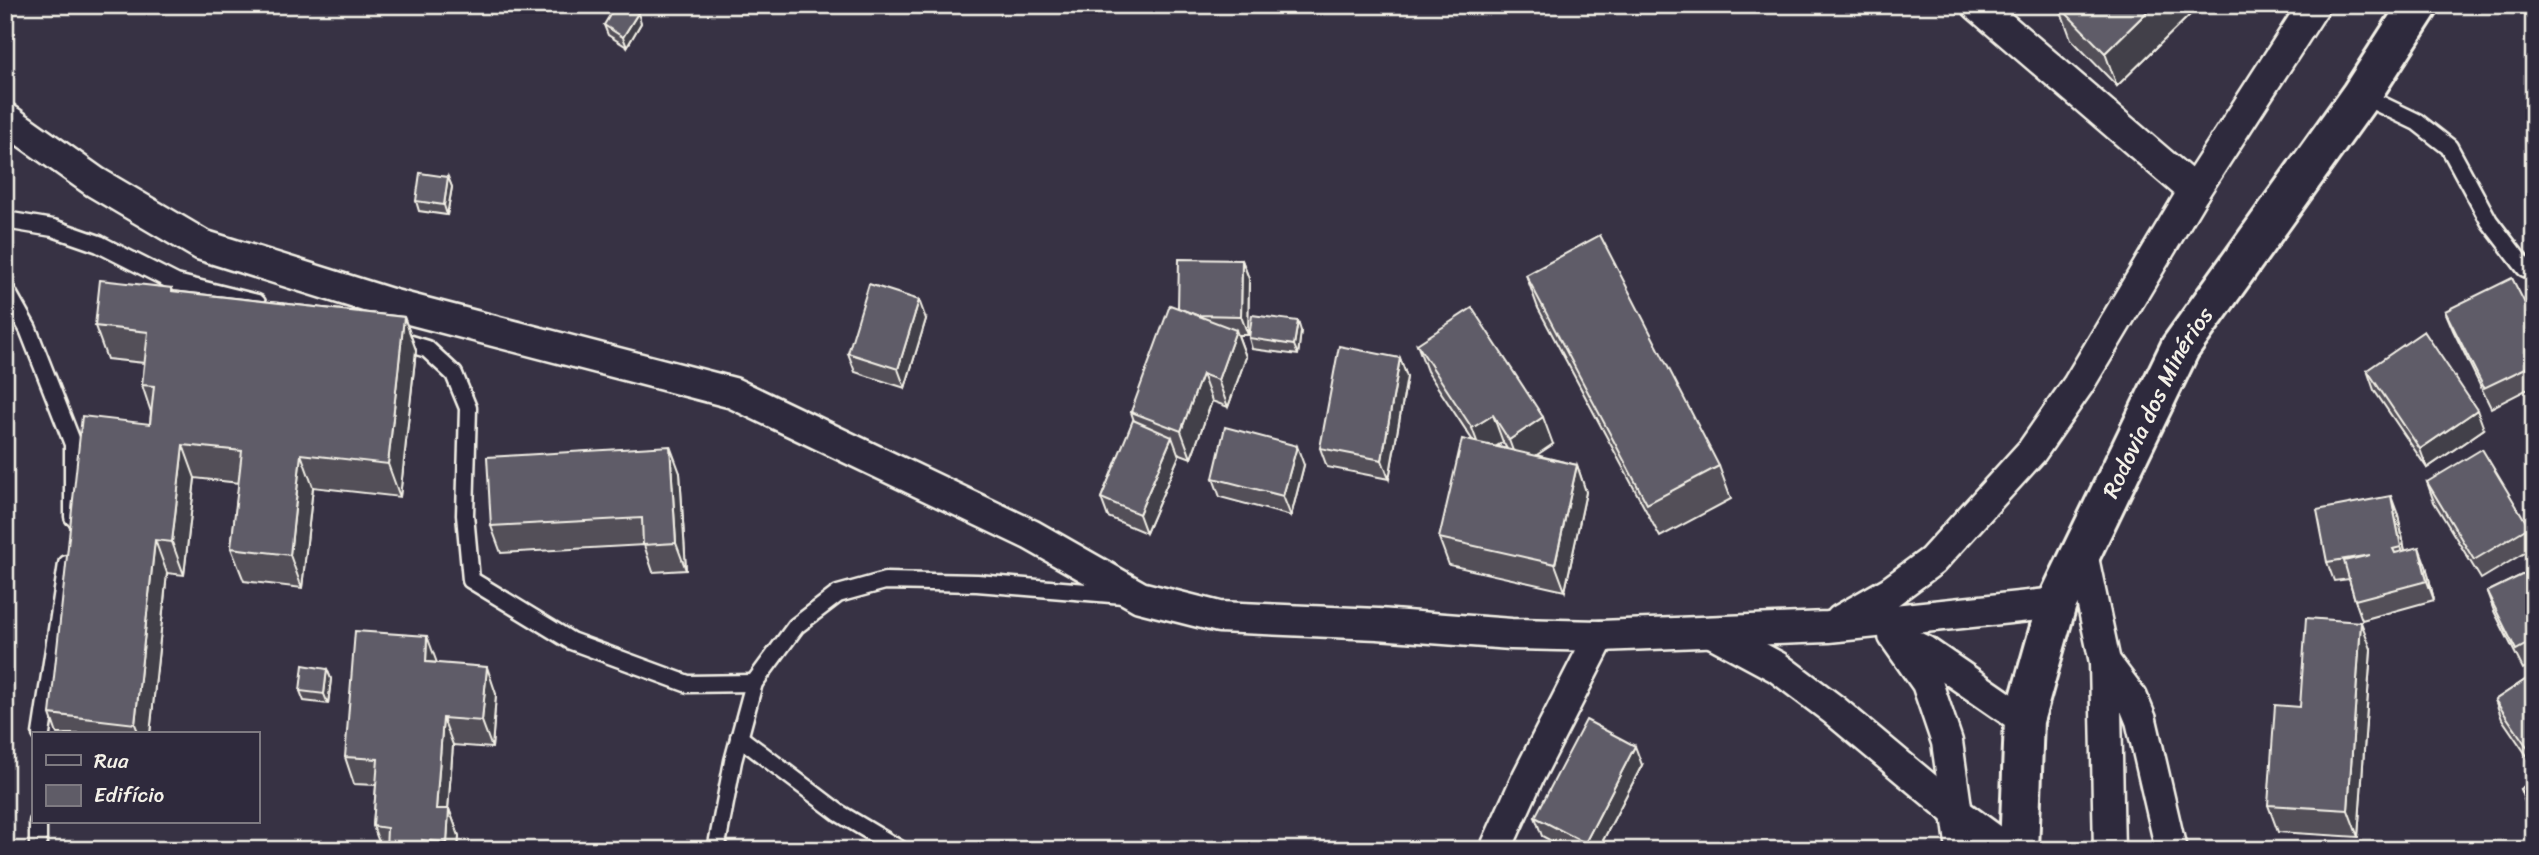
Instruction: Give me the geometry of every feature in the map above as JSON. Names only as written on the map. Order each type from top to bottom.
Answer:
[{"type":"main road","name":"Rodovia dos Minérios","points":[[2019,850],[2024,720],[2057,603],[2180,348],[2361,95],[2418,5]]},
{"type":"street","points":[[1977,5],[2194,191]]},
{"type":"street","points":[[1828,627],[1890,592],[1932,561],[2032,451],[2078,386],[2194,191],[2314,5]]},
{"type":"street","points":[[5,118],[95,182],[202,245],[394,304],[733,393],[1031,536],[1140,597],[1219,617],[1378,624],[1511,634],[1600,636],[1828,627],[2057,603]]},
{"type":"street","points":[[2082,553],[2105,662],[2109,850]]},
{"type":"street","points":[[1864,622],[1924,651],[2024,720]]},
{"type":"street","points":[[1712,632],[1777,667],[1834,710],[1956,812],[2008,850]]},
{"type":"street","points":[[1495,850],[1528,777],[1600,636]]},
{"type":"street","points":[[1894,636],[1927,683],[1947,742],[1962,850]]},
{"type":"street","points":[[2105,662],[2132,698],[2141,719],[2171,850]]},
{"type":"lane","points":[[2361,95],[2417,122],[2449,147],[2489,221],[2525,268],[2534,272]]},
{"type":"lane","points":[[5,220],[53,228],[99,244],[176,283],[270,306]]},
{"type":"lane","points":[[5,288],[27,329],[73,444],[70,544],[41,732]]},
{"type":"lane","points":[[376,334],[427,349],[454,374],[468,408],[465,515],[471,580],[571,641],[688,684],[754,683]]},
{"type":"lane","points":[[716,850],[739,737],[754,683],[796,626],[838,594],[885,581],[977,583],[1140,597]]},
{"type":"lane","points":[[739,737],[839,813],[901,850]]},
{"type":"lane","points":[[38,824],[38,850]]},
{"type":"building","points":[[616,5],[625,5],[638,13],[623,37],[604,25]]},
{"type":"building","points":[[2060,5],[2154,5],[2105,53]]},
{"type":"building","points":[[420,173],[448,177],[444,205],[416,201]]},
{"type":"building","points":[[1600,235],[1719,466],[1647,504],[1526,275]]},
{"type":"building","points":[[1179,259],[1242,260],[1241,316],[1196,315],[1178,308]]},
{"type":"building","points":[[2512,278],[2534,321],[2534,364],[2484,388],[2445,311]]},
{"type":"building","points":[[100,280],[172,288],[172,291],[404,317],[388,464],[301,454],[290,555],[231,548],[242,451],[183,445],[172,542],[155,540],[135,724],[50,714],[82,416],[150,424],[154,386],[142,385],[148,332],[95,326]]},
{"type":"building","points":[[869,284],[919,300],[898,369],[848,353]]},
{"type":"building","points":[[1170,305],[1236,330],[1218,380],[1202,374],[1181,431],[1131,412]]},
{"type":"building","points":[[1472,308],[1543,417],[1509,440],[1493,415],[1472,428],[1417,344]]},
{"type":"building","points":[[1252,315],[1298,321],[1294,345],[1249,338]]},
{"type":"building","points":[[2424,331],[2477,410],[2420,449],[2367,370]]},
{"type":"building","points":[[1339,346],[1400,358],[1382,460],[1320,448]]},
{"type":"building","points":[[1133,420],[1172,437],[1139,514],[1101,498]]},
{"type":"building","points":[[1225,427],[1297,446],[1283,496],[1213,478]]},
{"type":"building","points":[[1462,439],[1577,465],[1555,564],[1439,538]]},
{"type":"building","points":[[670,446],[676,543],[643,545],[642,518],[491,526],[487,457]]},
{"type":"building","points":[[2482,449],[2529,527],[2474,560],[2427,482]]},
{"type":"building","points":[[2391,496],[2401,547],[2393,549],[2395,553],[2419,547],[2427,581],[2355,600],[2344,561],[2370,555],[2327,562],[2317,510]]},
{"type":"building","points":[[2534,569],[2534,640],[2516,650],[2487,592]]},
{"type":"building","points":[[2306,618],[2361,622],[2348,810],[2268,805],[2275,705],[2300,707]]},
{"type":"building","points":[[355,631],[427,636],[426,662],[487,667],[482,721],[443,718],[436,809],[449,809],[447,843],[422,840],[422,850],[386,850],[387,828],[373,826],[378,759],[345,757]]},
{"type":"building","points":[[303,665],[327,669],[324,694],[300,691]]},
{"type":"building","points":[[2534,674],[2534,757],[2495,700]]},
{"type":"building","points":[[1586,720],[1635,746],[1585,843],[1535,817]]},
{"type":"building","points":[[2534,780],[2534,810],[2520,789]]}]
